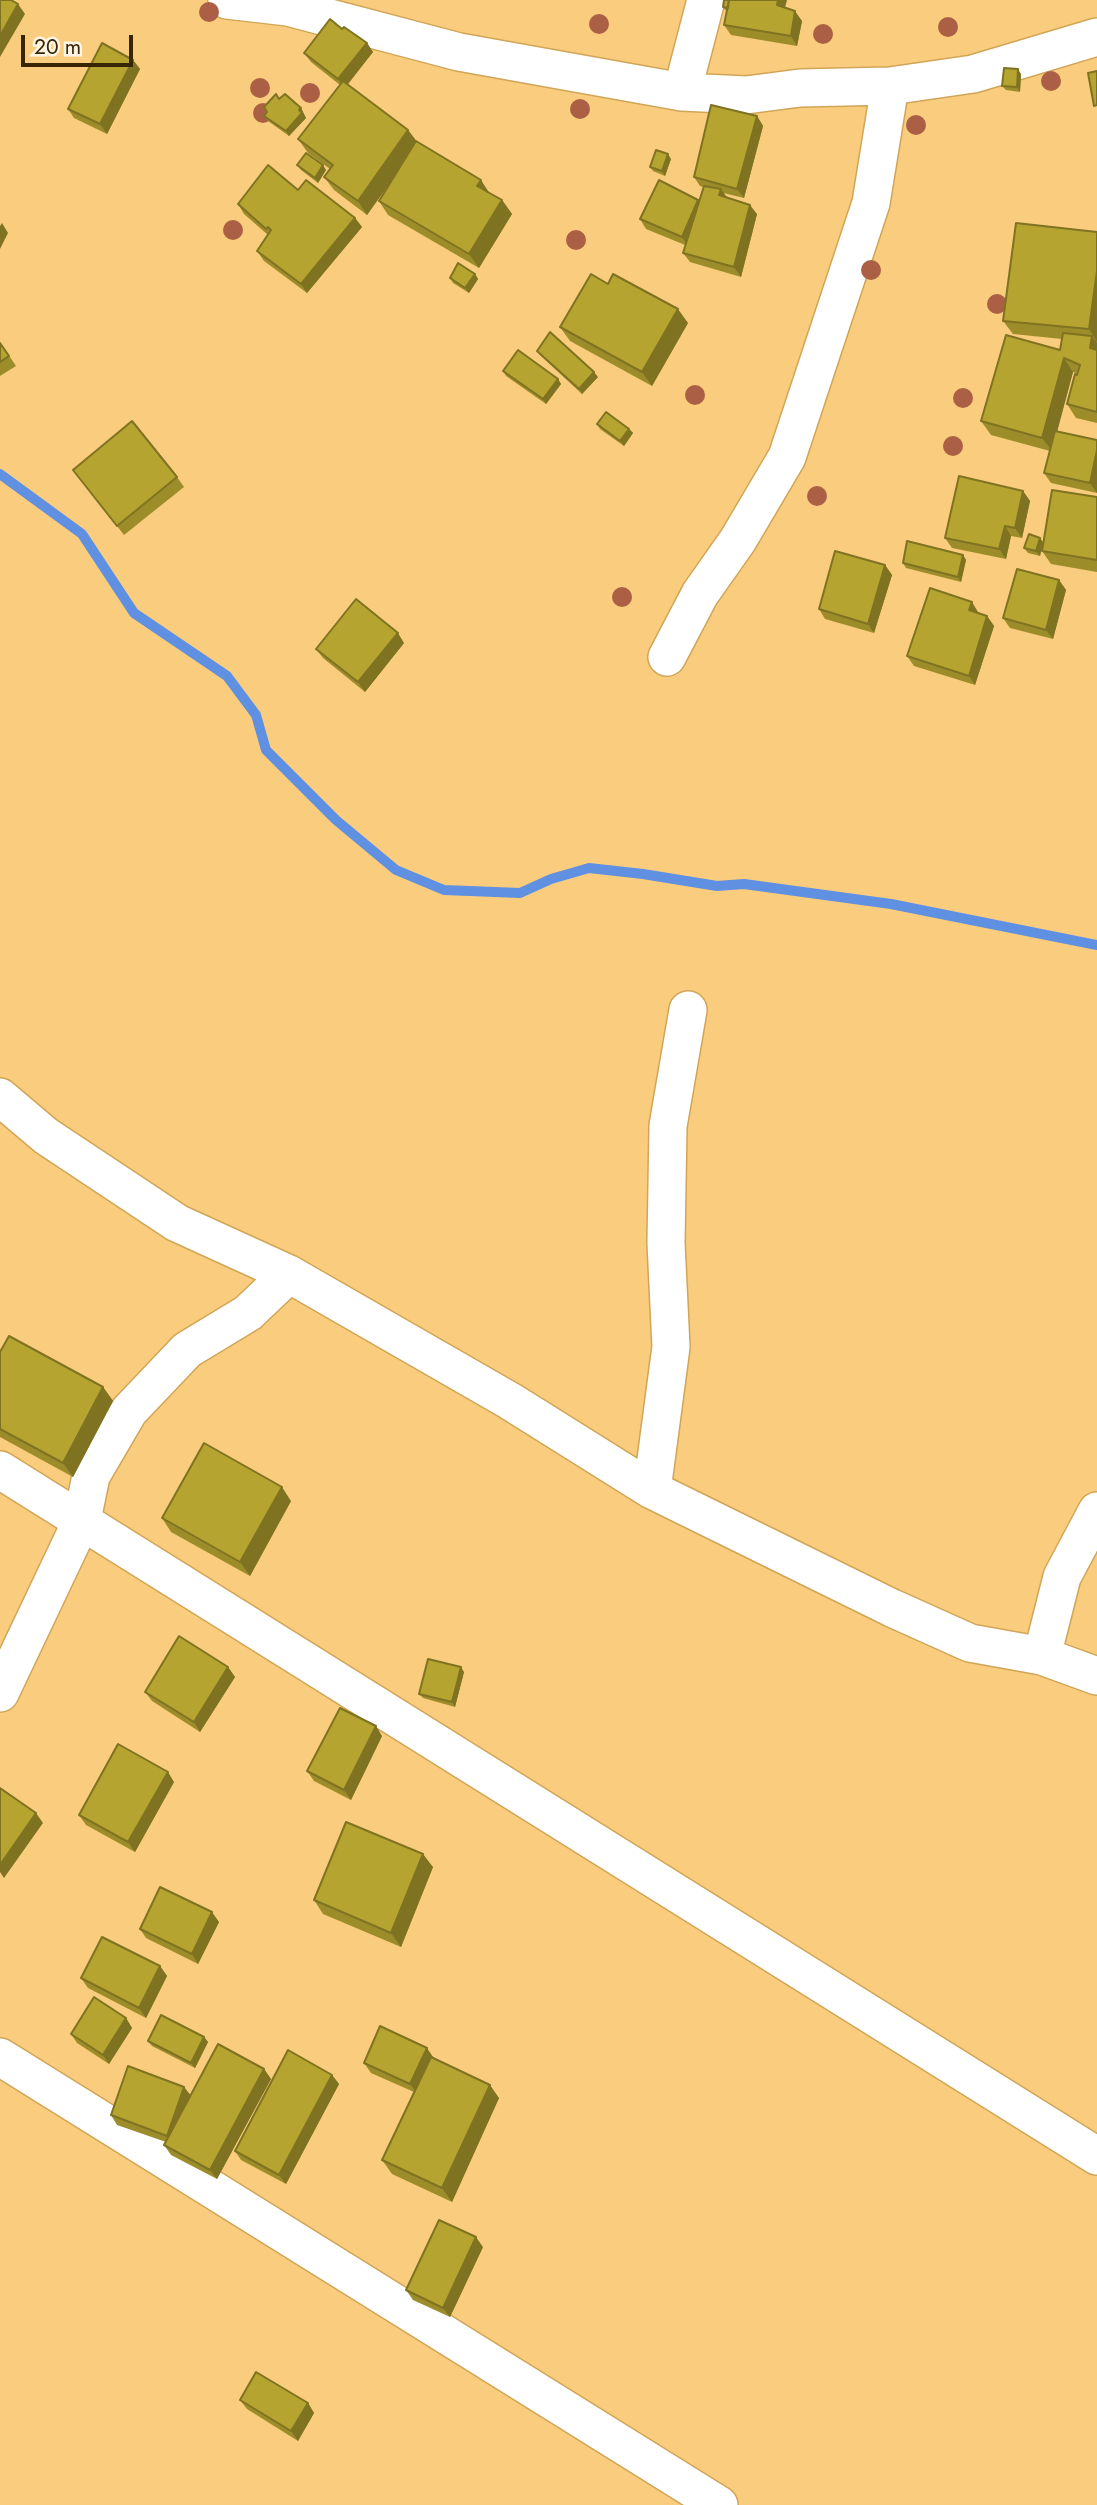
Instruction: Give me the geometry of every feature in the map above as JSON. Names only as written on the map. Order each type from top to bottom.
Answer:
[{"type":"street","points":[[226,0],[288,6],[459,52],[682,92],[746,95],[800,88],[890,86],[974,74],[1097,37]]},
{"type":"street","points":[[682,92],[706,0]]},
{"type":"street","points":[[667,657],[700,594],[738,540],[787,457],[871,203],[890,86]]},
{"type":"street","points":[[652,1490],[671,1347],[666,1243],[668,1126],[688,1010]]},
{"type":"street","points":[[0,1097],[46,1136],[177,1223],[289,1274],[510,1401],[652,1490],[892,1608],[970,1643],[1042,1656],[1097,1676]]},
{"type":"street","points":[[0,1693],[82,1520],[91,1476],[129,1411],[187,1350],[248,1313],[289,1274]]},
{"type":"street","points":[[0,1470],[1097,2156]]},
{"type":"street","points":[[1042,1656],[1062,1577],[1097,1511]]},
{"type":"street","points":[[0,2057],[719,2505]]},
{"type":"building","points":[[0,0],[11,0],[18,4],[0,36]]},
{"type":"building","points":[[724,0],[729,0],[728,8],[723,7]]},
{"type":"building","points":[[729,0],[778,0],[777,5],[795,11],[791,36],[724,25]]},
{"type":"building","points":[[330,19],[367,43],[338,79],[304,53]]},
{"type":"building","points":[[102,43],[133,60],[100,124],[68,109]]},
{"type":"building","points":[[1004,68],[1018,69],[1017,87],[1002,86]]},
{"type":"building","points":[[1097,71],[1097,105],[1094,106],[1088,73]]},
{"type":"building","points":[[343,81],[408,130],[358,201],[324,177],[333,165],[298,139]]},
{"type":"building","points":[[276,94],[279,99],[285,94],[301,108],[299,110],[302,113],[286,131],[264,116],[267,112],[264,107]]},
{"type":"building","points":[[711,105],[757,116],[737,189],[694,177]]},
{"type":"building","points":[[416,141],[481,180],[477,186],[502,200],[469,254],[379,201]]},
{"type":"building","points":[[656,150],[668,154],[662,171],[650,167]]},
{"type":"building","points":[[306,153],[323,165],[315,178],[297,165]]},
{"type":"building","points":[[268,165],[298,190],[306,180],[355,218],[301,284],[257,251],[271,230],[268,227],[266,229],[238,204]]},
{"type":"building","points":[[659,180],[698,200],[682,237],[640,219]]},
{"type":"building","points":[[704,186],[721,189],[719,195],[750,205],[734,267],[683,253]]},
{"type":"building","points":[[1016,223],[1097,232],[1097,271],[1089,329],[1003,321]]},
{"type":"building","points":[[458,263],[475,274],[465,288],[450,278]]},
{"type":"building","points":[[591,274],[608,284],[613,274],[678,309],[642,372],[560,327]]},
{"type":"building","points":[[550,332],[594,372],[579,389],[537,351]]},
{"type":"building","points":[[1063,333],[1092,336],[1090,348],[1097,350],[1097,412],[1067,404],[1080,365],[1064,358],[1042,438],[981,421],[1006,335],[1060,350]]},
{"type":"building","points":[[0,343],[9,356],[0,362]]},
{"type":"building","points":[[518,350],[558,379],[543,399],[503,371]]},
{"type":"building","points":[[606,412],[629,429],[620,441],[597,424]]},
{"type":"building","points":[[132,421],[177,477],[117,526],[73,470]]},
{"type":"building","points":[[1055,431],[1097,440],[1090,483],[1044,473]]},
{"type":"building","points":[[959,476],[1023,491],[1015,528],[1005,526],[999,549],[945,538]]},
{"type":"building","points":[[1052,490],[1097,497],[1097,560],[1042,551]]},
{"type":"building","points":[[1029,534],[1040,538],[1036,551],[1024,548]]},
{"type":"building","points":[[907,541],[963,555],[958,577],[903,563]]},
{"type":"building","points":[[835,551],[885,565],[868,624],[819,609]]},
{"type":"building","points":[[1017,569],[1059,580],[1046,630],[1003,618]]},
{"type":"building","points":[[930,588],[972,602],[969,610],[987,616],[969,676],[907,656]]},
{"type":"building","points":[[356,599],[398,633],[358,682],[316,649]]},
{"type":"building","points":[[9,1336],[103,1387],[63,1463],[0,1429],[0,1352]]},
{"type":"building","points":[[204,1443],[282,1487],[240,1562],[162,1518]]},
{"type":"building","points":[[179,1636],[228,1667],[194,1722],[145,1692]]},
{"type":"building","points":[[428,1659],[461,1667],[452,1702],[419,1694]]},
{"type":"building","points":[[340,1708],[376,1726],[344,1790],[307,1771]]},
{"type":"building","points":[[118,1744],[168,1772],[128,1842],[79,1815]]},
{"type":"building","points":[[0,1788],[36,1813],[0,1865]]},
{"type":"building","points":[[346,1822],[423,1854],[391,1933],[314,1900]]},
{"type":"building","points":[[160,1887],[212,1912],[192,1954],[140,1929]]},
{"type":"building","points":[[102,1937],[160,1966],[139,2008],[81,1978]]},
{"type":"building","points":[[94,1997],[126,2018],[103,2055],[71,2034]]},
{"type":"building","points":[[161,2015],[204,2037],[191,2063],[148,2041]]},
{"type":"building","points":[[380,2026],[427,2048],[410,2084],[364,2063]]},
{"type":"building","points":[[218,2044],[264,2069],[210,2170],[164,2145]]},
{"type":"building","points":[[288,2050],[332,2075],[279,2175],[235,2151]]},
{"type":"building","points":[[431,2057],[490,2085],[442,2188],[382,2160]]},
{"type":"building","points":[[128,2066],[184,2087],[167,2136],[111,2115]]},
{"type":"building","points":[[439,2220],[476,2237],[443,2308],[406,2290]]},
{"type":"building","points":[[256,2372],[308,2403],[291,2431],[240,2400]]},
{"type":"waterway","points":[[0,474],[82,534],[134,613],[227,676],[256,715],[266,750],[336,820],[396,870],[444,890],[520,893],[551,879],[589,868],[717,886],[744,884],[891,904],[1097,945]]}]
